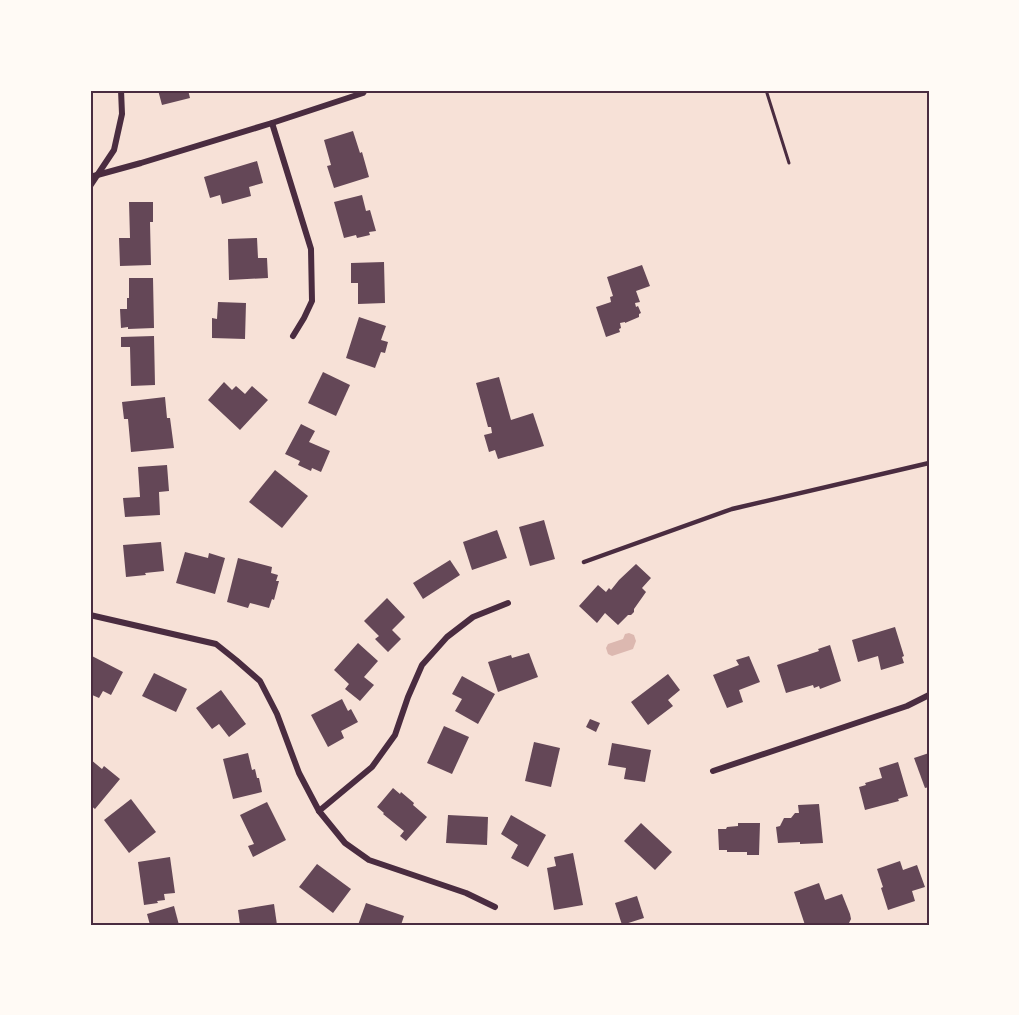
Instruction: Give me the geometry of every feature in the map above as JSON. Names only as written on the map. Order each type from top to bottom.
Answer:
[{"type":"street","points":[[90,186],[114,150],[122,114],[121,90]]},
{"type":"street","points":[[90,177],[273,123],[363,93],[365,90]]},
{"type":"street","points":[[273,123],[311,249],[312,301],[293,336]]},
{"type":"street","points":[[319,811],[372,767],[395,735],[422,665],[447,637],[473,617],[508,603]]},
{"type":"street","points":[[90,615],[216,644],[260,681],[277,714],[298,773],[319,811],[345,843],[369,860],[466,892],[495,907]]},
{"type":"street","points":[[713,771],[907,706],[929,695]]},
{"type":"lane","points":[[584,562],[732,509],[929,463]]},
{"type":"path","points":[[766,90],[789,163]]},
{"type":"shaded area","points":[[625,634],[634,635],[636,641],[633,649],[612,656],[608,654],[606,648],[608,644],[623,639]]},
{"type":"building","points":[[158,90],[188,90],[190,98],[162,105]]},
{"type":"building","points":[[353,131],[369,177],[334,188],[327,166],[331,165],[324,140]]},
{"type":"building","points":[[257,161],[263,183],[249,187],[251,196],[222,204],[220,195],[210,198],[204,177]]},
{"type":"building","points":[[362,195],[366,211],[370,210],[376,231],[357,238],[356,235],[344,238],[334,202]]},
{"type":"building","points":[[129,202],[153,202],[153,222],[150,222],[151,265],[120,266],[119,238],[130,238]]},
{"type":"building","points":[[257,238],[258,258],[267,258],[268,278],[229,280],[228,239]]},
{"type":"building","points":[[384,262],[385,303],[358,304],[358,283],[351,283],[351,263]]},
{"type":"building","points":[[642,265],[650,286],[636,291],[640,302],[635,303],[641,313],[639,317],[620,323],[620,332],[606,337],[596,307],[611,302],[610,297],[613,296],[607,277]]},
{"type":"building","points":[[129,278],[153,278],[154,328],[121,328],[120,309],[127,309]]},
{"type":"building","points":[[218,302],[246,303],[245,339],[212,338],[212,318],[217,319]]},
{"type":"building","points":[[359,317],[386,326],[381,340],[388,342],[385,353],[381,352],[375,368],[346,358]]},
{"type":"building","points":[[154,336],[155,385],[131,386],[130,347],[121,347],[121,337]]},
{"type":"building","points":[[323,372],[350,385],[336,416],[308,403]]},
{"type":"building","points":[[499,377],[511,420],[533,413],[544,446],[498,459],[495,450],[489,452],[484,435],[492,433],[491,427],[488,427],[476,383]]},
{"type":"building","points":[[224,382],[232,390],[236,386],[245,394],[252,386],[268,400],[240,430],[208,400]]},
{"type":"building","points":[[165,397],[174,448],[131,452],[128,419],[124,419],[122,402]]},
{"type":"building","points":[[301,424],[315,431],[309,442],[330,451],[321,472],[312,468],[311,471],[298,465],[300,461],[285,454]]},
{"type":"building","points":[[167,465],[169,491],[159,492],[160,515],[125,517],[123,498],[140,497],[138,467]]},
{"type":"building","points":[[275,470],[308,496],[282,528],[249,502]]},
{"type":"building","points":[[544,520],[555,559],[530,566],[519,527]]},
{"type":"building","points":[[497,530],[507,558],[472,570],[463,542]]},
{"type":"building","points":[[161,542],[164,571],[126,577],[123,545]]},
{"type":"building","points":[[185,552],[208,558],[209,553],[225,558],[215,594],[176,583]]},
{"type":"building","points":[[238,558],[272,567],[271,573],[278,575],[276,581],[279,581],[274,600],[272,599],[269,608],[250,603],[248,608],[227,602]]},
{"type":"building","points":[[450,560],[460,575],[423,599],[413,583]]},
{"type":"building","points":[[636,564],[651,578],[642,588],[646,592],[634,612],[618,625],[605,613],[597,623],[579,606],[598,585],[606,592],[609,588],[611,590]]},
{"type":"building","points":[[387,598],[405,617],[392,630],[401,639],[388,652],[375,639],[379,636],[364,621]]},
{"type":"building","points":[[895,627],[904,663],[881,670],[878,656],[858,662],[852,640]]},
{"type":"building","points":[[358,643],[378,661],[364,677],[374,685],[360,701],[345,689],[349,684],[334,670]]},
{"type":"building","points":[[830,645],[841,681],[820,689],[819,686],[814,688],[813,685],[786,693],[777,665]]},
{"type":"building","points":[[529,653],[538,677],[498,692],[488,662],[511,655],[512,658]]},
{"type":"building","points":[[90,655],[123,672],[111,695],[103,691],[99,698],[90,694]]},
{"type":"building","points":[[749,656],[760,682],[739,690],[743,702],[727,708],[713,675],[739,665],[736,660]]},
{"type":"building","points":[[154,673],[187,689],[176,712],[142,696]]},
{"type":"building","points":[[668,674],[680,690],[668,700],[673,706],[648,725],[631,702]]},
{"type":"building","points":[[462,676],[495,694],[478,724],[455,711],[462,699],[452,694]]},
{"type":"building","points":[[221,690],[246,724],[229,737],[219,724],[212,729],[196,708]]},
{"type":"building","points":[[342,699],[348,711],[351,709],[358,722],[341,731],[344,738],[328,747],[311,715]]},
{"type":"building","points":[[590,719],[600,723],[596,732],[586,727]]},
{"type":"building","points":[[444,726],[469,737],[452,774],[427,763]]},
{"type":"building","points":[[534,742],[560,748],[551,787],[525,781]]},
{"type":"building","points":[[612,743],[651,750],[645,782],[624,779],[626,768],[608,765]]},
{"type":"building","points":[[248,753],[252,770],[255,769],[262,792],[233,799],[223,759]]},
{"type":"building","points":[[929,753],[929,787],[925,788],[914,758]]},
{"type":"building","points":[[90,759],[102,769],[104,766],[120,779],[95,809],[90,805]]},
{"type":"building","points":[[898,762],[908,796],[898,799],[899,801],[865,810],[859,787],[882,778],[879,768]]},
{"type":"building","points":[[393,788],[414,803],[413,805],[427,817],[406,841],[400,836],[404,831],[377,807]]},
{"type":"building","points":[[131,799],[156,832],[129,853],[104,820]]},
{"type":"building","points":[[267,802],[286,840],[253,857],[248,846],[254,844],[240,815]]},
{"type":"building","points":[[819,804],[823,843],[778,843],[776,827],[780,826],[784,818],[791,818],[795,813],[799,813],[798,805]]},
{"type":"building","points":[[448,815],[488,817],[487,845],[446,843]]},
{"type":"building","points":[[511,815],[546,835],[528,867],[511,858],[518,845],[501,834]]},
{"type":"building","points":[[641,823],[672,852],[655,870],[624,841]]},
{"type":"building","points":[[738,823],[760,823],[759,855],[719,850],[718,829],[738,826]]},
{"type":"building","points":[[573,853],[583,905],[554,910],[547,868],[556,866],[554,857]]},
{"type":"building","points":[[170,857],[175,893],[164,894],[165,900],[157,901],[158,903],[144,905],[138,862]]},
{"type":"building","points":[[900,861],[903,870],[917,865],[925,887],[912,891],[915,901],[888,910],[877,869]]},
{"type":"building","points":[[317,864],[351,889],[333,913],[299,887]]},
{"type":"building","points":[[819,883],[825,900],[842,894],[850,914],[849,923],[805,925],[794,892]]},
{"type":"building","points":[[637,896],[644,918],[622,925],[615,903]]},
{"type":"building","points":[[366,903],[404,916],[401,925],[358,925]]},
{"type":"building","points":[[274,904],[277,925],[240,925],[238,910]]},
{"type":"building","points":[[174,906],[179,925],[150,925],[147,914]]}]
